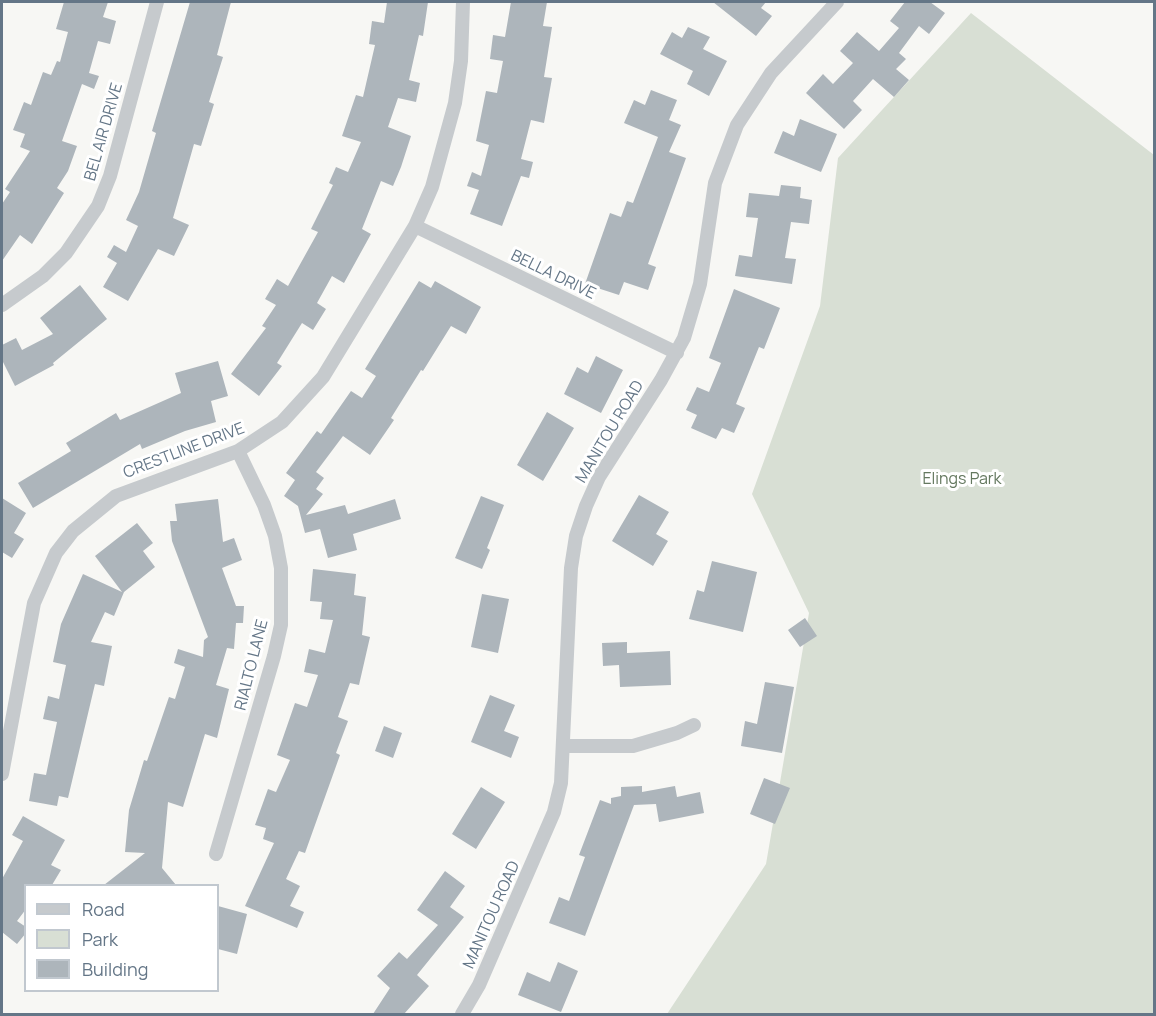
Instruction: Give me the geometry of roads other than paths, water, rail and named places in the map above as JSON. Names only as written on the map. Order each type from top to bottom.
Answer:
[{"type":"street","name":"BEL AIR DRIVE","points":[[2,305],[44,276],[66,253],[98,206],[110,176],[157,2]]},
{"type":"street","name":"CRESTLINE DRIVE","points":[[2,774],[34,603],[43,577],[56,553],[86,518],[116,496],[238,451],[282,422],[306,398],[340,350],[415,226],[432,187],[455,103],[461,61],[463,2]]},
{"type":"street","name":"MANITOU ROAD","points":[[462,1014],[479,985],[554,812],[561,783],[571,568],[576,536],[586,506],[599,477],[677,353],[694,311],[715,183],[737,125],[771,73],[837,2]]},
{"type":"street","name":"BELLA DRIVE","points":[[415,226],[677,353]]},
{"type":"street","name":"RIALTO LANE","points":[[216,854],[274,656],[282,603],[281,568],[275,536],[264,505],[238,451]]},
{"type":"street","points":[[563,746],[633,746],[677,733],[694,725]]},
{"type":"park label","name":"Elings Park","points":[[962,480]]}]
